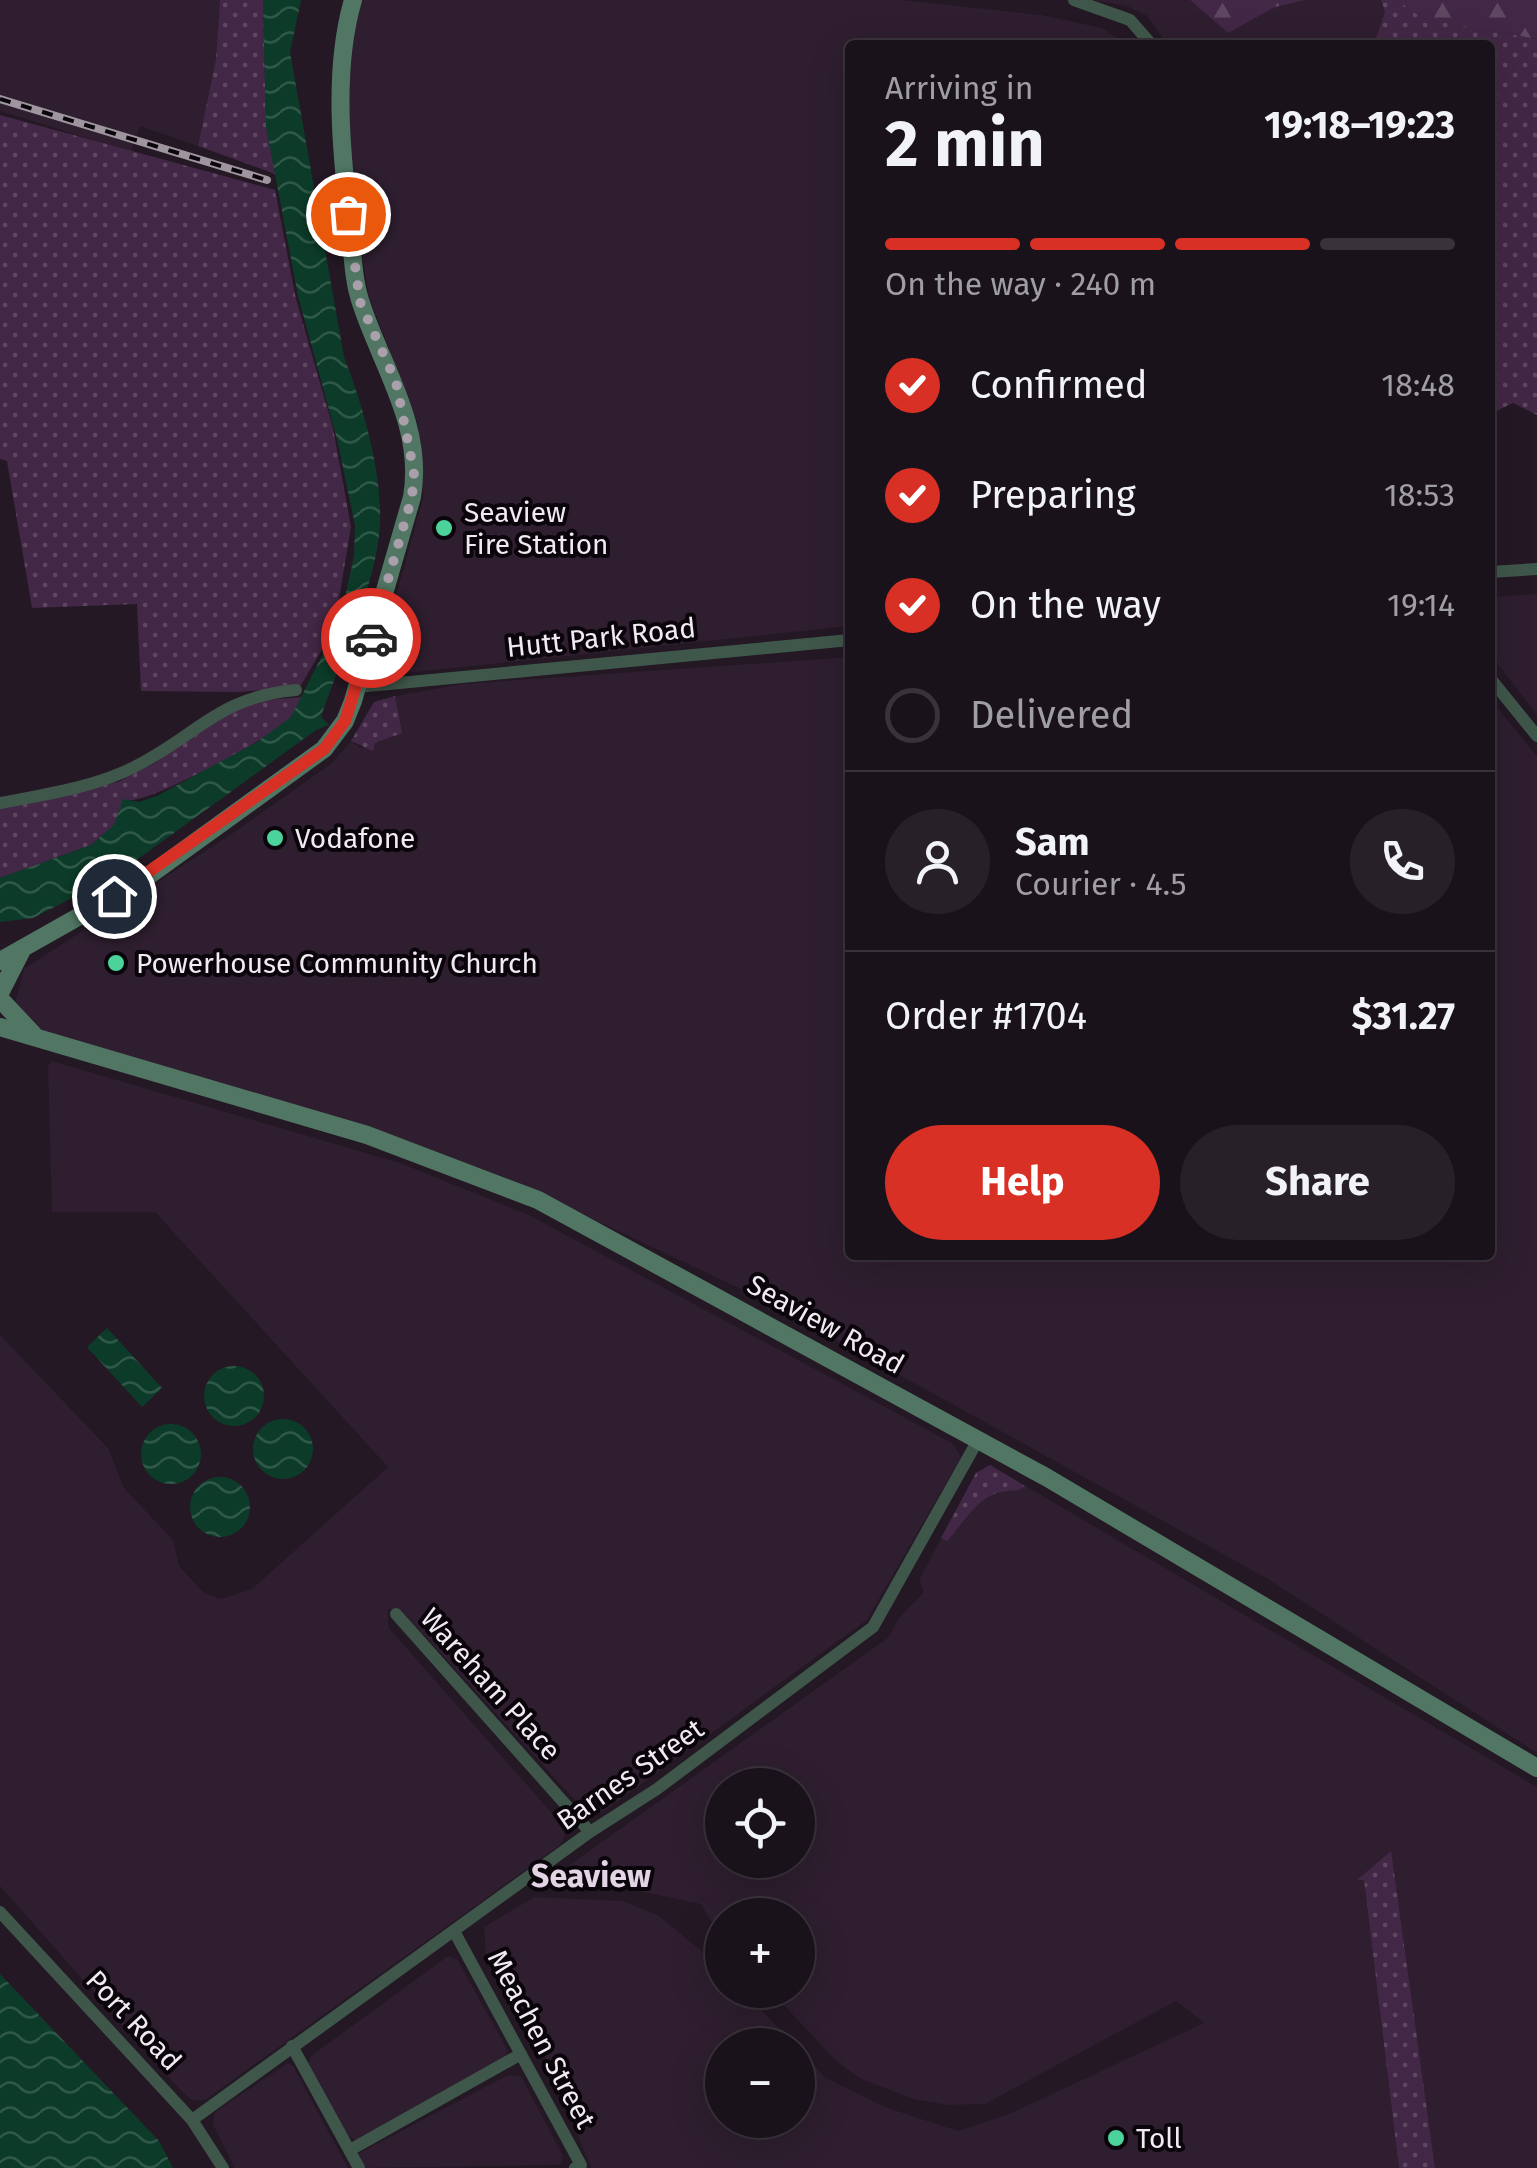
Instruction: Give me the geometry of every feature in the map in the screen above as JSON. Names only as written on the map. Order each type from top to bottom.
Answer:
[{"type":"main road","points":[[0,960],[140,882],[324,749],[345,721],[412,497],[414,472],[402,398],[360,302],[356,280],[340,147],[353,0]]},
{"type":"main road","points":[[0,996],[27,944]]},
{"type":"main road","name":"Seaview Road","points":[[0,996],[12,1016],[38,1039]]},
{"type":"main road","name":"Seaview Road","points":[[0,1027],[367,1134],[488,1178],[606,1235],[978,1440],[1537,1768]]},
{"type":"street","points":[[1074,0],[1130,20],[1148,40]]},
{"type":"street","points":[[1495,572],[1537,569]]},
{"type":"street","name":"Hutt Park Road","points":[[356,687],[845,640]]},
{"type":"street","points":[[1495,684],[1537,736]]},
{"type":"street","points":[[0,803],[120,774],[226,706],[251,696],[296,690]]},
{"type":"street","name":"Barnes Street","points":[[192,2120],[590,1832],[656,1790],[873,1627],[978,1440]]},
{"type":"street","name":"Wareham Place","points":[[396,1614],[590,1832]]},
{"type":"street","name":"Port Road","points":[[0,1912],[192,2120],[223,2168]]},
{"type":"street","name":"Meachen Street","points":[[454,1931],[581,2164],[575,2168]]},
{"type":"street","points":[[292,2046],[359,2168]]},
{"type":"street","points":[[350,2150],[521,2054]]},
{"type":"shaded area","points":[[0,0],[220,0],[216,59],[198,146],[140,126],[131,152],[0,111]]},
{"type":"shaded area","points":[[362,0],[901,0],[1042,15],[1102,28],[1120,40],[845,40],[845,627],[387,675],[381,670],[379,657],[423,498],[423,476],[418,423],[369,297],[345,153],[353,25]]},
{"type":"shaded area","points":[[1093,0],[1190,0],[1228,33],[1275,7],[1306,0],[1381,0],[1385,12],[1379,40],[1164,40],[1147,16],[1127,6]]},
{"type":"shaded area","points":[[1537,594],[1537,715],[1495,660],[1495,597]]},
{"type":"shaded area","points":[[845,657],[845,1260],[1495,1260],[1495,705],[1537,756],[1537,1753],[1268,1579],[764,1300],[504,1177],[406,1140],[35,1030],[14,1006],[24,969],[239,829],[332,763],[351,741],[361,748],[401,733],[395,696],[463,684]]},
{"type":"shaded area","points":[[52,1061],[400,1163],[529,1215],[952,1443],[961,1457],[867,1620],[603,1812],[585,1811],[400,1609],[388,1609],[388,1627],[564,1827],[565,1836],[560,1845],[205,2100],[192,2100],[183,2093],[0,1886],[0,1335],[108,1448],[124,1488],[173,1540],[179,1566],[204,1593],[221,1599],[252,1589],[388,1467],[155,1212],[52,1212],[48,1066]]},
{"type":"shaded area","points":[[990,1465],[1537,1787],[1537,2168],[1435,2168],[1390,1852],[1358,1880],[1364,1880],[1399,2168],[591,2168],[547,2061],[486,1957],[484,1927],[534,1897],[623,1901],[659,1916],[705,1954],[705,2008],[760,2008],[778,2028],[705,2028],[705,2138],[815,2138],[815,2066],[826,2078],[885,2107],[958,2131],[1009,2114],[1204,2023],[1176,2001],[985,2104],[947,2105],[913,2099],[861,2079],[836,2061],[815,2038],[815,2028],[805,2028],[787,2008],[815,2008],[815,1898],[705,1898],[705,1911],[701,1904],[557,1874],[705,1768],[705,1878],[815,1878],[815,1768],[705,1768],[889,1637],[898,1619],[924,1592],[919,1580],[976,1473]]},
{"type":"shaded area","points":[[448,1956],[457,1959],[507,2049],[506,2058],[357,2141],[346,2135],[308,2065],[311,2056]]},
{"type":"shaded area","points":[[288,2063],[348,2168],[235,2168],[213,2124],[215,2112]]},
{"type":"shaded area","points":[[508,2075],[521,2076],[563,2156],[560,2165],[361,2168],[359,2153]]},
{"type":"green space","points":[[220,0],[263,0],[266,126],[275,174],[198,146],[216,59]]},
{"type":"green space","points":[[1190,0],[1306,0],[1275,7],[1228,33]]},
{"type":"green space","points":[[1381,0],[1397,0],[1424,19],[1537,39],[1537,415],[1513,403],[1495,412],[1495,40],[1376,40],[1385,12]]},
{"type":"green space","points":[[1397,0],[1537,0],[1537,39],[1423,19]]},
{"type":"green space","points":[[0,115],[275,190],[296,299],[333,428],[351,527],[334,629],[300,687],[239,692],[141,691],[137,604],[32,608],[7,461],[0,459]]},
{"type":"green space","points":[[395,696],[402,733],[375,743],[373,751],[351,741],[374,702]]},
{"type":"green space","points":[[302,697],[290,718],[261,739],[185,780],[129,800],[114,825],[91,845],[0,878],[0,807],[118,782],[155,763],[228,711],[254,701]]},
{"type":"green space","points":[[990,1465],[1025,1486],[987,1498],[947,1541],[941,1538],[976,1473]]},
{"type":"green space","points":[[1391,1851],[1435,2168],[1399,2168],[1364,1880],[1357,1880]]},
{"type":"water","points":[[263,0],[301,0],[290,52],[344,357],[364,417],[378,482],[377,547],[365,596],[321,717],[329,725],[316,730],[113,877],[33,918],[0,922],[0,878],[91,845],[114,825],[123,799],[139,802],[157,796],[257,742],[291,717],[340,620],[354,556],[355,525],[337,439],[298,296],[266,126]]},
{"type":"water","points":[[107,1328],[162,1388],[142,1407],[87,1347]]},
{"type":"water","points":[[234,1366],[255,1375],[264,1396],[255,1417],[234,1426],[213,1417],[204,1396],[213,1375]]},
{"type":"water","points":[[283,1419],[304,1428],[313,1449],[304,1470],[283,1479],[262,1470],[253,1449],[262,1428]]},
{"type":"water","points":[[171,1424],[192,1433],[201,1454],[192,1475],[171,1484],[150,1475],[141,1454],[150,1433]]},
{"type":"water","points":[[220,1477],[241,1486],[250,1507],[241,1528],[220,1537],[199,1528],[190,1507],[199,1486]]},
{"type":"water","points":[[0,1974],[159,2141],[173,2168],[0,2168]]},
{"type":"railway","points":[[0,99],[267,180]]},
{"type":"way so far","points":[[348,214],[360,302],[402,398],[414,472],[412,497],[371,638]]},
{"type":"place","name":"Seaview Fire Station","points":[[444,528]]},
{"type":"place","name":"Vodafone","points":[[275,838]]},
{"type":"place","name":"Powerhouse Community Church","points":[[116,963]]},
{"type":"place","name":"Toll","points":[[1116,2138]]},
{"type":"district","name":"Seaview","points":[[591,1876]]},
{"type":"route","points":[[114,896],[140,882],[324,749],[345,721],[371,638]]}]
